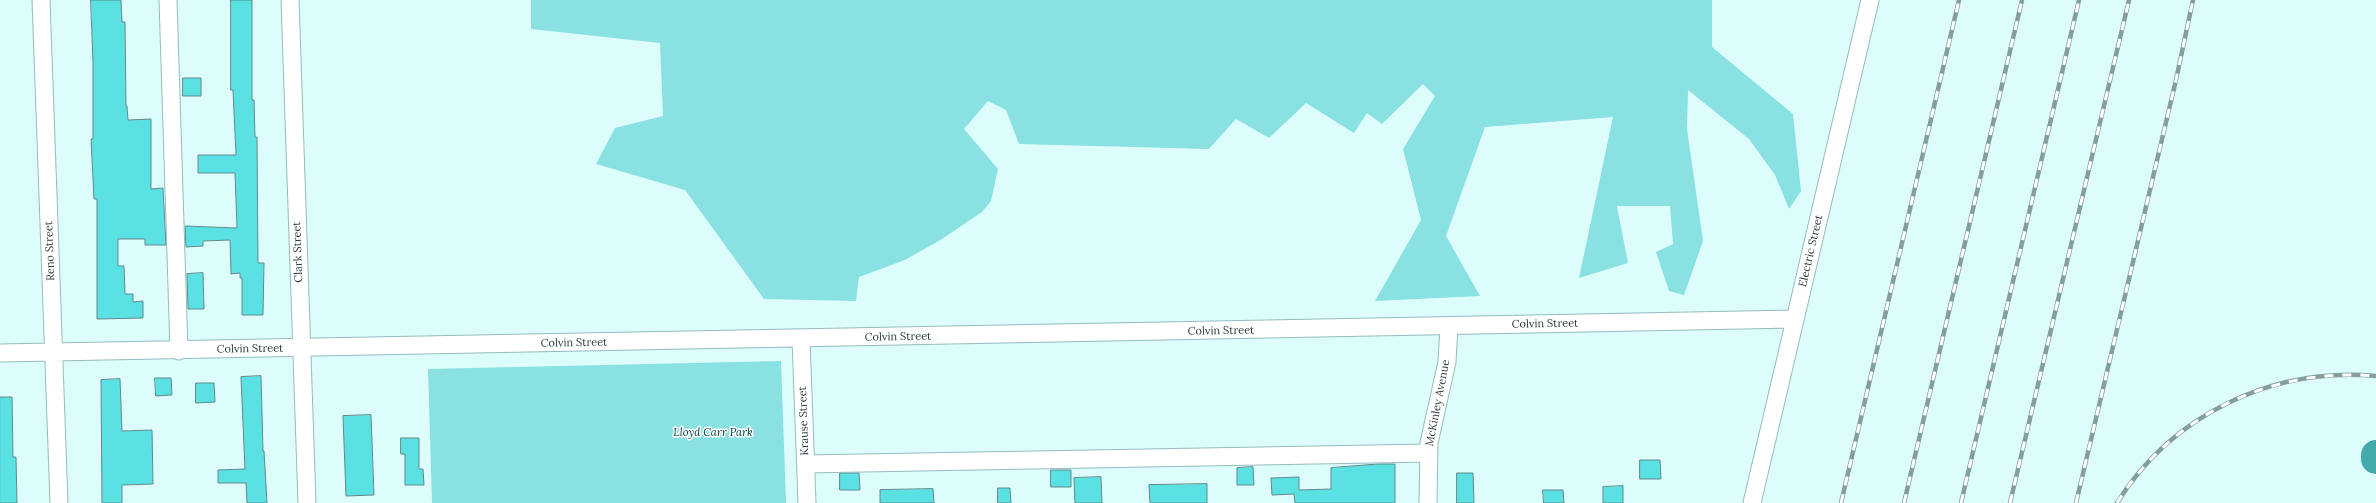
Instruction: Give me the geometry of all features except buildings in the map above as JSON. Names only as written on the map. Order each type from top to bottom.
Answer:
[{"type":"street","name":"Reno Street","points":[[41,0],[59,503]]},
{"type":"street","points":[[168,0],[179,351]]},
{"type":"street","name":"Clark Street","points":[[290,0],[307,503]]},
{"type":"street","name":"Electric Street","points":[[1752,503],[1870,0]]},
{"type":"street","name":"Colvin Street","points":[[0,353],[179,351],[1795,319]]},
{"type":"street","name":"McKinley Avenue","points":[[1428,503],[1431,427],[1447,362],[1450,326]]},
{"type":"street","name":"Krause Street","points":[[801,339],[807,503]]},
{"type":"street","points":[[806,464],[1429,453]]},
{"type":"green space","points":[[531,0],[1712,0],[1712,47],[1793,114],[1801,191],[1789,209],[1775,175],[1749,139],[1688,90],[1687,129],[1703,241],[1684,295],[1669,291],[1656,252],[1673,244],[1670,206],[1617,206],[1628,263],[1579,278],[1613,117],[1485,127],[1446,236],[1480,296],[1375,301],[1421,220],[1403,149],[1435,96],[1423,84],[1382,124],[1367,113],[1354,133],[1306,103],[1269,138],[1236,119],[1209,149],[1019,144],[1006,110],[988,101],[964,129],[998,169],[991,201],[982,212],[942,239],[905,260],[859,277],[856,301],[764,299],[685,190],[596,164],[615,128],[663,116],[660,43],[531,29]]},
{"type":"green space","name":"Lloyd Carr Park","points":[[781,361],[786,503],[432,503],[428,369]]},
{"type":"railway","points":[[1841,503],[1959,0]]},
{"type":"railway","points":[[1904,503],[2022,0]]},
{"type":"railway","points":[[1961,503],[2079,0]]},
{"type":"railway","points":[[2010,503],[2129,0]]},
{"type":"railway","points":[[2076,503],[2176,80],[2193,0]]},
{"type":"railway","points":[[2117,503],[2140,472],[2166,444],[2196,421],[2228,403],[2263,389],[2300,380],[2338,375],[2376,376]]}]
